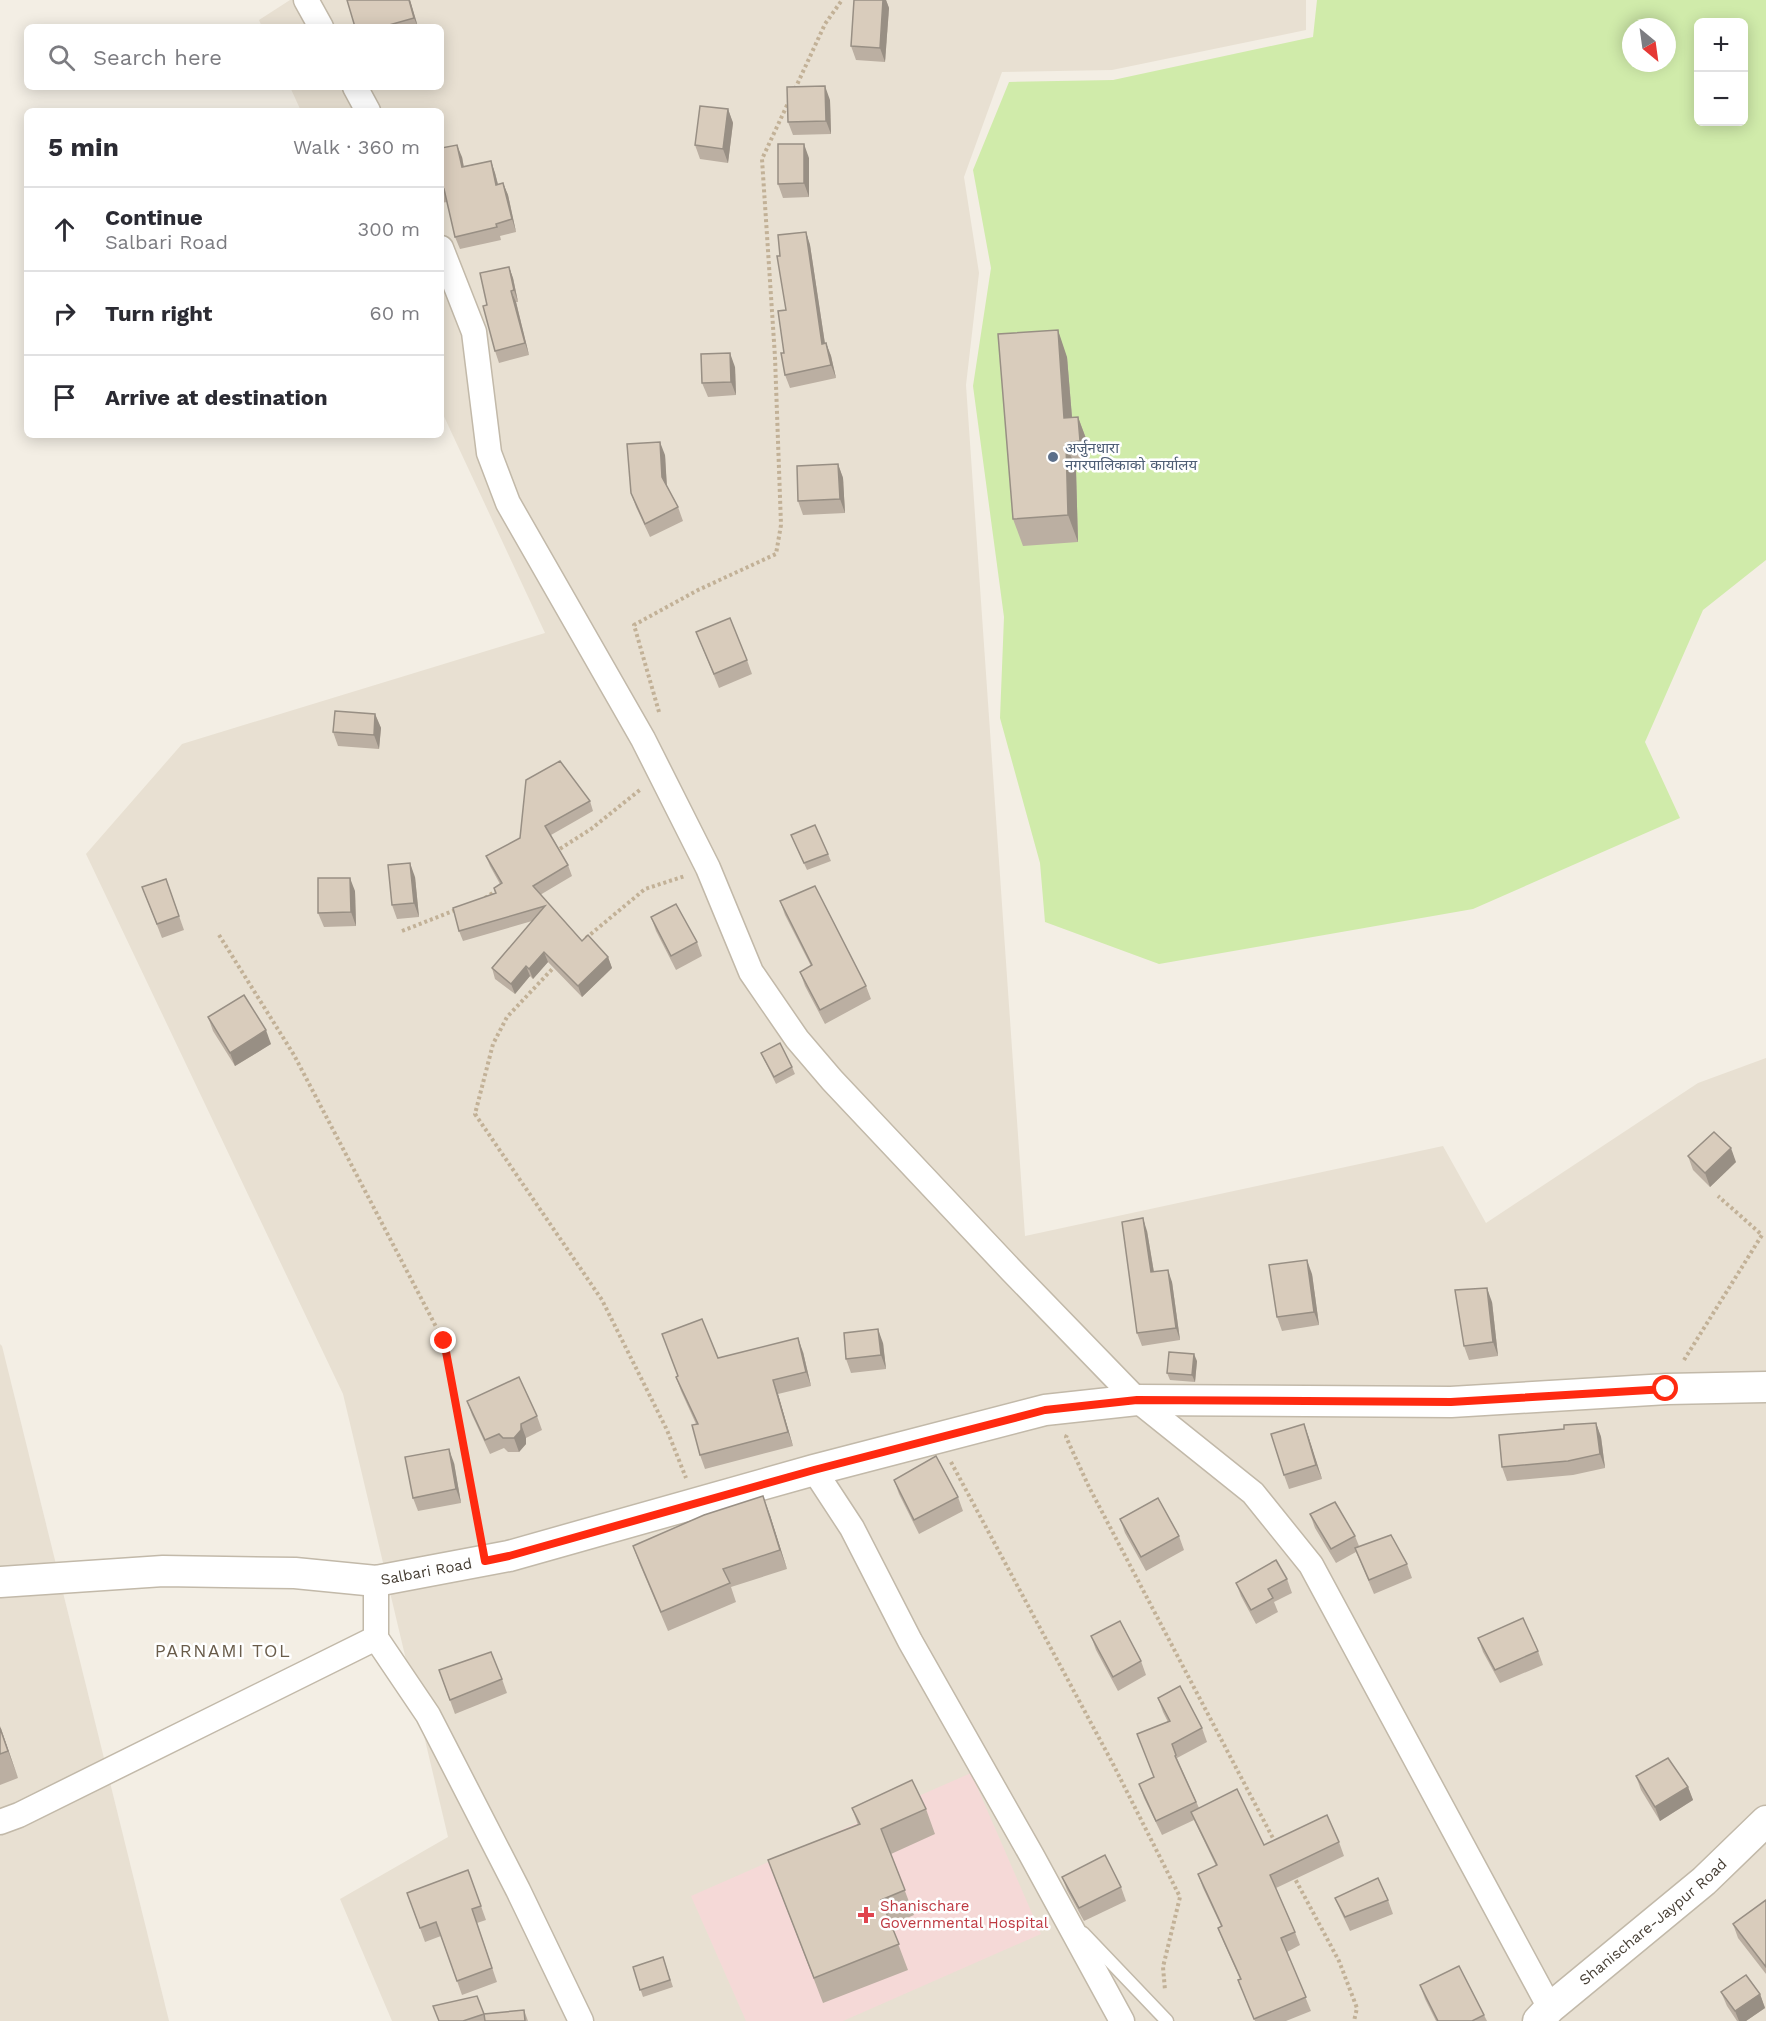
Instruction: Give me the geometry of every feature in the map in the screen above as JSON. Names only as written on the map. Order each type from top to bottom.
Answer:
[{"type":"street","points":[[306,0],[319,24]]},
{"type":"street","points":[[357,90],[366,108]]},
{"type":"street","points":[[444,256],[474,332],[489,453],[508,503],[643,739],[708,868],[751,972],[797,1039],[832,1080],[1137,1400],[1253,1493],[1311,1565],[1544,2015]]},
{"type":"street","name":"Salbari Road","points":[[0,1582],[163,1571],[295,1573],[376,1581],[509,1556],[814,1470],[1045,1410],[1137,1400],[1451,1402],[1666,1389],[1766,1387]]},
{"type":"street","points":[[814,1470],[852,1528],[910,1641],[1122,2021]]},
{"type":"street","points":[[376,1581],[376,1638],[428,1715],[518,1890],[581,2021]]},
{"type":"street","points":[[0,1822],[376,1638]]},
{"type":"street","name":"Shanischare-Jaypur Road","points":[[1544,2015],[1704,1881],[1766,1821]]},
{"type":"lane","points":[[1061,1911],[1167,2021]]},
{"type":"path","points":[[661,717],[634,626],[698,590],[776,554],[781,525],[776,357],[762,159],[825,24],[842,0]]},
{"type":"path","points":[[552,855],[591,829],[660,773]]},
{"type":"path","points":[[583,941],[645,889],[708,868]]},
{"type":"path","points":[[482,900],[502,887]]},
{"type":"path","points":[[402,930],[462,908]]},
{"type":"path","points":[[219,935],[294,1055],[444,1341],[485,1561]]},
{"type":"path","points":[[558,963],[507,1017],[494,1044],[475,1114],[602,1300],[666,1430],[696,1503]]},
{"type":"path","points":[[1666,1389],[1762,1235],[1718,1196]]},
{"type":"path","points":[[1078,1407],[1066,1437],[1094,1497],[1281,1852]]},
{"type":"path","points":[[938,1438],[1113,1764],[1180,1897],[1163,1967],[1166,2000]]},
{"type":"path","points":[[1291,1872],[1339,1961],[1357,2008],[1354,2021]]},
{"type":"shaded area","points":[[290,0],[1306,0],[1306,30],[1112,70],[1002,72],[964,177],[979,273],[966,385],[1025,1236],[1443,1146],[1486,1223],[1698,1083],[1766,1058],[1766,2021],[392,2021],[340,1899],[448,1837],[343,1394],[86,854],[182,744],[545,633],[444,416],[444,108],[300,108],[291,90],[444,90],[444,24],[261,24],[259,20]]},
{"type":"shaded area","points":[[0,1344],[2,1346],[169,2021],[0,2021]]},
{"type":"shaded area","name":"Shanischare Governmental Hospital","points":[[971,1773],[1041,1934],[843,2021],[746,2021],[691,1896]]},
{"type":"green space","points":[[1317,0],[1766,0],[1766,560],[1703,610],[1645,742],[1680,818],[1473,909],[1159,964],[1045,922],[1040,863],[1000,718],[1004,617],[973,386],[991,268],[973,170],[1009,82],[1113,80],[1313,37]]},
{"type":"building","points":[[347,0],[409,0],[414,18],[393,24],[354,24]]},
{"type":"building","points":[[854,0],[883,0],[880,48],[851,46]]},
{"type":"building","points":[[825,86],[826,121],[788,122],[787,87]]},
{"type":"building","points":[[700,106],[728,109],[723,149],[695,145]]},
{"type":"building","points":[[778,144],[804,144],[804,183],[778,184]]},
{"type":"building","points":[[457,145],[462,167],[491,161],[496,185],[503,183],[512,219],[496,224],[497,227],[455,237],[444,189],[444,147]]},
{"type":"building","points":[[806,232],[822,344],[826,343],[831,365],[785,375],[778,311],[786,310],[777,256],[780,256],[778,235]]},
{"type":"building","points":[[509,267],[514,290],[511,291],[525,343],[495,351],[483,306],[487,305],[480,273]]},
{"type":"building","name":"अर्जुनधारा नगरपालिकाको कार्यालय","points":[[1058,330],[1064,418],[1078,417],[1080,441],[1066,443],[1068,515],[1013,519],[998,334]]},
{"type":"building","points":[[730,353],[731,382],[702,383],[701,354]]},
{"type":"building","points":[[660,442],[662,477],[678,507],[645,524],[631,493],[627,444]]},
{"type":"building","points":[[838,464],[840,499],[798,501],[797,466]]},
{"type":"building","points":[[730,618],[747,660],[714,674],[696,632]]},
{"type":"building","points":[[335,711],[375,714],[374,735],[333,732]]},
{"type":"building","points":[[560,761],[590,801],[545,826],[568,865],[533,886],[582,941],[588,935],[608,957],[578,986],[544,952],[529,969],[526,966],[511,984],[492,968],[545,906],[459,931],[453,908],[496,893],[494,888],[502,883],[486,856],[520,838],[526,780]]},
{"type":"building","points":[[815,825],[828,854],[804,863],[791,835]]},
{"type":"building","points":[[410,863],[414,903],[392,905],[388,865]]},
{"type":"building","points":[[318,878],[350,878],[351,912],[318,913]]},
{"type":"building","points":[[166,879],[179,916],[157,924],[142,887]]},
{"type":"building","points":[[815,886],[866,986],[820,1010],[800,972],[812,965],[780,901]]},
{"type":"building","points":[[676,904],[697,942],[671,956],[651,917]]},
{"type":"building","points":[[244,995],[266,1030],[230,1053],[208,1017]]},
{"type":"building","points":[[780,1043],[792,1067],[774,1077],[761,1053]]},
{"type":"building","points":[[1714,1132],[1731,1148],[1705,1173],[1688,1156]]},
{"type":"building","points":[[1143,1218],[1151,1272],[1168,1270],[1176,1328],[1137,1333],[1122,1222]]},
{"type":"building","points":[[1307,1260],[1314,1312],[1277,1317],[1269,1265]]},
{"type":"building","points":[[1487,1288],[1493,1342],[1464,1346],[1455,1290]]},
{"type":"building","points":[[702,1319],[718,1358],[798,1338],[806,1372],[773,1380],[788,1432],[700,1455],[692,1425],[698,1424],[676,1377],[678,1376],[662,1334]]},
{"type":"building","points":[[878,1329],[881,1355],[846,1359],[844,1333]]},
{"type":"building","points":[[1169,1352],[1194,1354],[1192,1375],[1167,1373]]},
{"type":"building","points":[[519,1377],[537,1416],[521,1424],[521,1430],[514,1438],[503,1438],[499,1434],[485,1440],[467,1401]]},
{"type":"building","points":[[1596,1423],[1600,1454],[1568,1461],[1502,1467],[1499,1435],[1564,1429],[1564,1425]]},
{"type":"building","points":[[1304,1424],[1316,1465],[1284,1475],[1271,1434]]},
{"type":"building","points":[[449,1449],[456,1489],[413,1498],[405,1457]]},
{"type":"building","points":[[936,1456],[958,1497],[914,1520],[894,1480]]},
{"type":"building","points":[[763,1496],[780,1550],[723,1569],[730,1583],[661,1612],[633,1546],[704,1515]]},
{"type":"building","points":[[1158,1498],[1179,1536],[1141,1557],[1120,1519]]},
{"type":"building","points":[[1335,1502],[1355,1536],[1331,1549],[1310,1514]]},
{"type":"building","points":[[1391,1535],[1407,1564],[1369,1580],[1355,1548]]},
{"type":"building","points":[[1276,1560],[1287,1579],[1268,1589],[1273,1598],[1251,1610],[1236,1583]]},
{"type":"building","points":[[1523,1618],[1538,1651],[1495,1670],[1478,1638]]},
{"type":"building","points":[[1120,1621],[1141,1661],[1113,1677],[1091,1636]]},
{"type":"building","points":[[491,1652],[502,1679],[450,1700],[439,1670]]},
{"type":"building","points":[[1180,1686],[1202,1728],[1172,1744],[1175,1756],[1196,1802],[1156,1821],[1139,1784],[1154,1777],[1137,1734],[1170,1721],[1158,1698]]},
{"type":"building","points":[[0,1728],[8,1751],[0,1754]]},
{"type":"building","points":[[1668,1758],[1688,1787],[1655,1807],[1636,1776]]},
{"type":"building","points":[[912,1780],[926,1809],[881,1829],[905,1890],[881,1900],[899,1944],[814,1978],[768,1860],[860,1824],[852,1808]]},
{"type":"building","points":[[1237,1789],[1264,1845],[1327,1815],[1339,1842],[1270,1875],[1295,1932],[1281,1938],[1306,1997],[1254,2019],[1238,1980],[1241,1979],[1218,1928],[1222,1926],[1198,1874],[1217,1865],[1191,1812]]},
{"type":"building","points":[[1105,1855],[1121,1887],[1079,1908],[1062,1877]]},
{"type":"building","points":[[468,1870],[481,1906],[472,1909],[492,1968],[457,1981],[436,1922],[420,1928],[407,1893]]},
{"type":"building","points":[[1378,1878],[1388,1900],[1345,1917],[1335,1898]]},
{"type":"building","points":[[1766,1900],[1766,1967],[1733,1924]]},
{"type":"building","points":[[663,1957],[670,1980],[640,1990],[633,1967]]},
{"type":"building","points":[[1459,1966],[1484,2015],[1472,2021],[1438,2021],[1420,1985]]},
{"type":"building","points":[[1746,1975],[1760,1994],[1735,2011],[1721,1992]]},
{"type":"building","points":[[477,1996],[484,2014],[463,2021],[439,2021],[433,2006]]},
{"type":"building","points":[[524,2010],[525,2021],[485,2021],[484,2014]]},
{"type":"place","name":"अर्जुनधारा नगरपालिकाको कार्यालय","points":[[1053,457]]},
{"type":"place","name":"Shanischare Governmental Hospital","points":[[866,1915]]},
{"type":"district","name":"PARNAMI TOL","points":[[223,1651]]},
{"type":"route","points":[[444,1341],[485,1561],[814,1470],[1045,1410],[1137,1400],[1451,1402],[1666,1389]]}]
